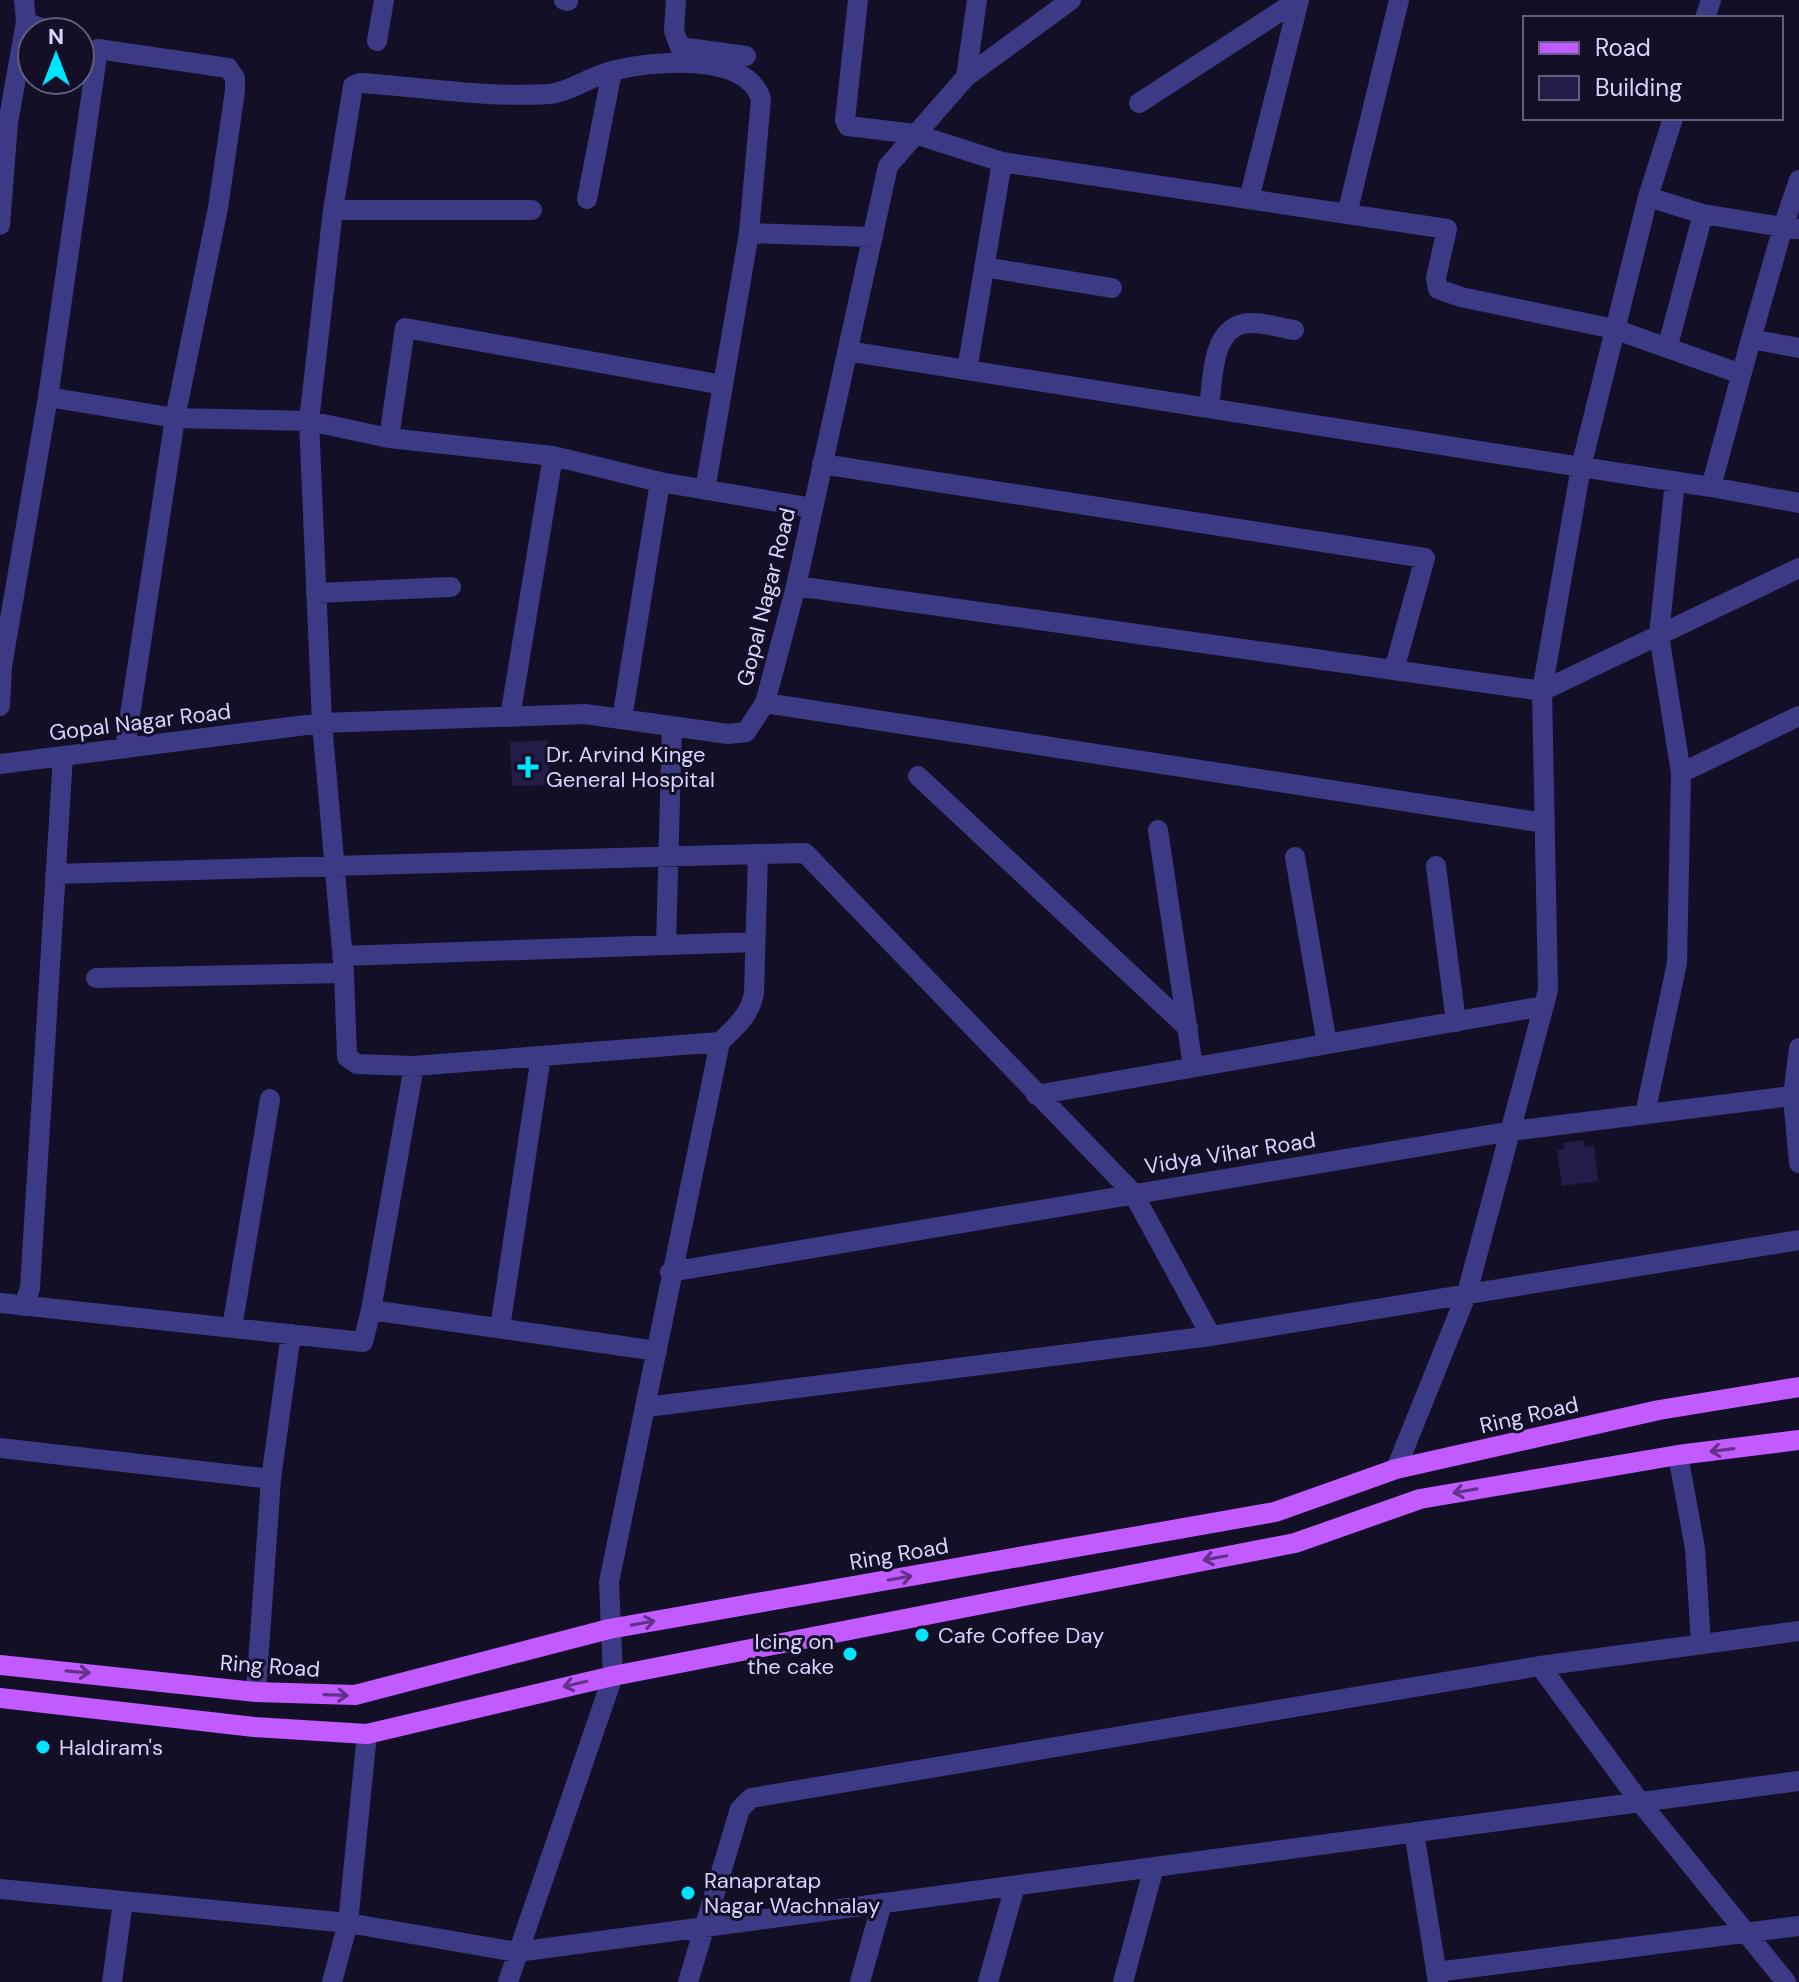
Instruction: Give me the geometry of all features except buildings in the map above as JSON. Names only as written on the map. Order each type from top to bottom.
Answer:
[{"type":"main road","name":"Ring Road","points":[[0,1665],[256,1692],[355,1695],[609,1629],[1275,1512],[1396,1469],[1659,1410],[1799,1387]]},
{"type":"main road","points":[[0,1698],[254,1727],[367,1734],[613,1676],[1295,1543],[1420,1499],[1678,1455],[1799,1440]]},
{"type":"street","points":[[377,41],[384,0]]},
{"type":"street","points":[[676,0],[674,31],[680,47],[746,56]]},
{"type":"street","points":[[858,0],[845,120],[848,126],[915,134],[1002,162],[1447,229],[1436,278],[1438,289],[1461,297],[1614,329],[1668,345],[1741,374]]},
{"type":"street","points":[[966,77],[977,0]]},
{"type":"street","name":"Gopal Nagar Road","points":[[0,764],[322,723],[585,714],[728,734],[746,732],[765,703],[796,586],[888,166],[966,77],[1071,0]]},
{"type":"street","points":[[1139,103],[1298,0]]},
{"type":"street","points":[[1249,199],[1298,0]]},
{"type":"street","points":[[1347,214],[1399,0]]},
{"type":"street","points":[[96,47],[228,68],[235,78],[218,208],[175,418],[125,748]]},
{"type":"street","points":[[705,490],[749,233],[761,99],[751,81],[734,70],[708,64],[654,64],[612,71],[553,93],[360,83],[349,93],[309,421],[322,723],[343,964],[347,1057],[357,1064],[414,1066],[720,1042]]},
{"type":"street","points":[[0,225],[4,121],[16,67]]},
{"type":"street","points":[[587,199],[612,71]]},
{"type":"street","points":[[0,706],[2,666],[48,397],[83,96]]},
{"type":"street","points":[[1396,1469],[1467,1293],[1548,990],[1542,691],[1581,467],[1648,197],[1672,120]]},
{"type":"street","points":[[967,370],[1002,162]]},
{"type":"street","points":[[1711,487],[1751,339],[1791,228],[1799,180]]},
{"type":"street","points":[[1648,197],[1703,214],[1791,228]]},
{"type":"street","points":[[333,210],[532,210]]},
{"type":"street","points":[[1668,345],[1703,214]]},
{"type":"street","points":[[749,233],[873,237]]},
{"type":"street","points":[[984,267],[1112,288]]},
{"type":"street","points":[[1209,407],[1219,343],[1231,329],[1246,323],[1294,330]]},
{"type":"street","points":[[389,438],[405,328],[723,385]]},
{"type":"street","points":[[1751,339],[1799,348]]},
{"type":"street","points":[[847,351],[1799,503]]},
{"type":"street","points":[[48,397],[175,418],[309,421],[389,438],[553,456],[660,482],[813,508]]},
{"type":"street","points":[[510,717],[553,456]]},
{"type":"street","points":[[822,464],[1425,558],[1394,670]]},
{"type":"street","points":[[1645,1114],[1677,963],[1681,773],[1659,635],[1675,481]]},
{"type":"street","points":[[622,719],[660,482]]},
{"type":"street","points":[[796,586],[1542,691],[1799,568]]},
{"type":"street","points":[[316,593],[451,587]]},
{"type":"street","points":[[765,703],[1545,823]]},
{"type":"street","points":[[1681,773],[1799,716]]},
{"type":"street","points":[[666,945],[672,726]]},
{"type":"street","points":[[0,746],[0,764]]},
{"type":"street","points":[[24,1306],[30,1288],[63,756]]},
{"type":"street","points":[[918,776],[1188,1028]]},
{"type":"street","points":[[1158,830],[1193,1067]]},
{"type":"street","points":[[55,874],[805,853],[1133,1193],[1211,1336]]},
{"type":"street","points":[[508,1982],[613,1676],[609,1582],[647,1407],[670,1272],[720,1042],[741,1022],[751,1006],[758,854]]},
{"type":"street","points":[[1295,857],[1327,1044]]},
{"type":"street","points":[[1436,866],[1456,1022]]},
{"type":"street","points":[[96,978],[755,942]]},
{"type":"street","points":[[1036,1095],[1544,1006]]},
{"type":"street","points":[[1799,1048],[1796,1095],[1799,1163]]},
{"type":"street","points":[[500,1328],[541,1056]]},
{"type":"street","points":[[0,1303],[363,1342],[414,1066]]},
{"type":"street","name":"Vidya Vihar Road","points":[[670,1272],[1512,1131],[1796,1095]]},
{"type":"street","points":[[232,1328],[270,1099]]},
{"type":"street","points":[[647,1407],[1211,1336],[1799,1240]]},
{"type":"street","points":[[371,1310],[657,1351]]},
{"type":"street","points":[[256,1692],[271,1479],[291,1334]]},
{"type":"street","points":[[0,1448],[271,1479]]},
{"type":"street","points":[[1678,1455],[1695,1548],[1701,1644]]},
{"type":"street","points":[[688,1982],[740,1809],[751,1798],[1540,1666],[1799,1631]]},
{"type":"street","points":[[1540,1666],[1640,1802],[1786,1982]]},
{"type":"street","points":[[332,1982],[348,1923],[367,1734]]},
{"type":"street","points":[[0,1889],[348,1923],[517,1952],[1799,1781]]},
{"type":"street","points":[[1414,1832],[1437,1977],[1799,1926]]},
{"type":"street","points":[[1123,1982],[1154,1867]]},
{"type":"street","points":[[988,1982],[1015,1886]]},
{"type":"street","points":[[112,1982],[123,1901]]},
{"type":"street","points":[[860,1982],[882,1903]]},
{"type":"place","name":"Dr. Arvind Kinge General Hospital","points":[[528,767]]},
{"type":"place","name":"Cafe Coffee Day","points":[[922,1635]]},
{"type":"place","name":"Icing on the cake","points":[[850,1654]]},
{"type":"place","name":"Haldiram's","points":[[43,1747]]},
{"type":"place","name":"Ranapratap Nagar Wachnalay","points":[[688,1893]]}]
